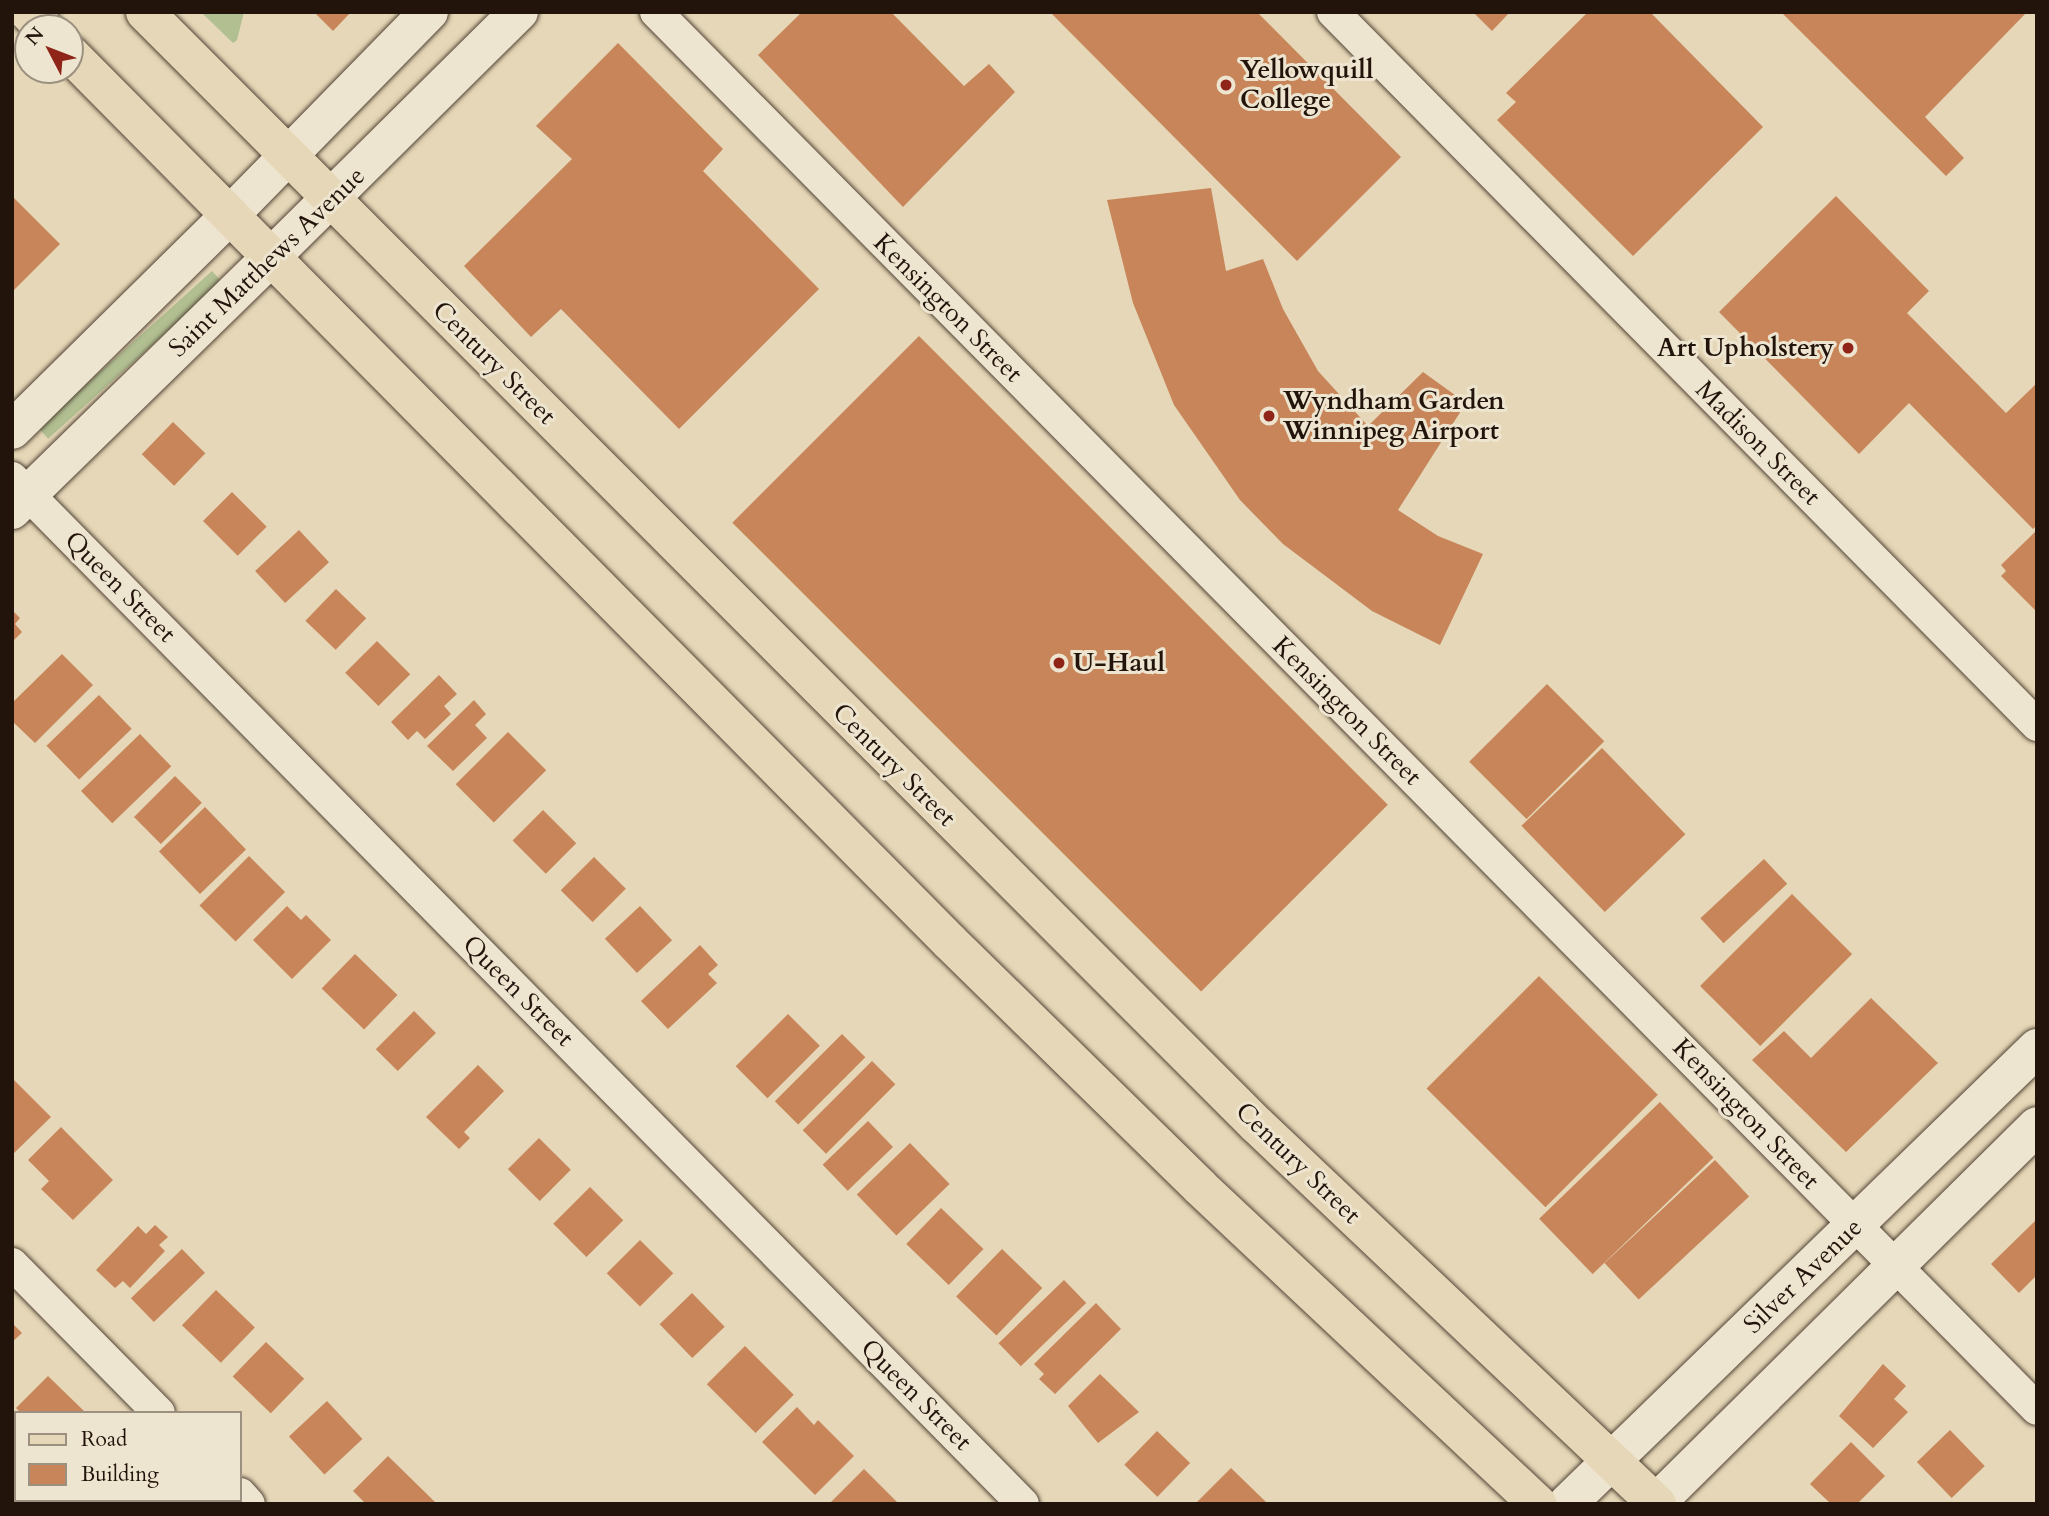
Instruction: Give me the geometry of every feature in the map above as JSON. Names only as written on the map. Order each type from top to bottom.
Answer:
[{"type":"main road","name":"Century Street","points":[[145,12],[1257,1125],[1656,1503]]},
{"type":"main road","points":[[84,68],[950,942],[1200,1186],[1538,1504]]},
{"type":"street","points":[[12,430],[290,157],[429,12]]},
{"type":"street","name":"Saint Matthews Avenue","points":[[18,494],[332,201],[519,12]]},
{"type":"street","name":"Kensington Street","points":[[656,12],[2037,1409]]},
{"type":"street","name":"Madison Street","points":[[1333,12],[2037,725]]},
{"type":"street","name":"Queen Street","points":[[18,494],[1023,1504]]},
{"type":"street","name":"Silver Avenue","points":[[1567,1504],[2037,1048]]},
{"type":"street","points":[[1656,1503],[2037,1126]]},
{"type":"street","points":[[12,1264],[157,1411]]},
{"type":"green space","points":[[201,12],[244,12],[237,40],[233,43]]},
{"type":"green space","points":[[212,271],[222,282],[48,439],[38,428]]},
{"type":"building","points":[[314,12],[351,12],[333,31]]},
{"type":"building","points":[[802,12],[891,12],[964,86],[989,64],[1015,92],[903,207],[758,55]]},
{"type":"building","name":"Yellowquill College","points":[[1050,12],[1257,12],[1401,157],[1297,261]]},
{"type":"building","points":[[1473,12],[1510,12],[1492,31]]},
{"type":"building","points":[[1588,12],[1650,12],[1763,127],[1633,256],[1497,120],[1516,102],[1506,93]]},
{"type":"building","points":[[1781,12],[2027,12],[1925,117],[1964,158],[1946,176]]},
{"type":"building","points":[[618,43],[723,149],[703,171],[819,289],[679,429],[561,309],[531,337],[464,266],[572,159],[536,126]]},
{"type":"building","name":"Wyndham Garden Winnipeg Airport","points":[[1211,188],[1226,271],[1263,259],[1283,309],[1318,371],[1368,426],[1423,372],[1466,403],[1398,510],[1438,536],[1483,554],[1440,645],[1372,611],[1283,544],[1240,500],[1174,405],[1133,303],[1107,200]]},
{"type":"building","points":[[12,196],[60,244],[12,292]]},
{"type":"building","name":"Art Upholstery","points":[[1836,196],[1929,291],[1907,313],[2006,413],[2037,383],[2037,525],[2033,529],[1909,403],[1859,454],[1719,312]]},
{"type":"building","name":"U-Haul","points":[[919,336],[1388,805],[1201,991],[732,523]]},
{"type":"building","points":[[173,422],[205,453],[174,486],[142,454]]},
{"type":"building","points":[[232,492],[267,527],[238,556],[203,521]]},
{"type":"building","points":[[299,530],[329,562],[285,603],[255,571]]},
{"type":"building","points":[[2037,530],[2037,612],[2001,576],[2006,571],[2001,565]]},
{"type":"building","points":[[336,589],[366,618],[336,650],[305,621]]},
{"type":"building","points":[[12,610],[20,618],[15,624],[22,632],[12,642]]},
{"type":"building","points":[[377,641],[410,674],[378,706],[345,673]]},
{"type":"building","points":[[62,654],[93,685],[35,743],[12,721],[12,703]]},
{"type":"building","points":[[439,675],[457,694],[444,706],[451,714],[425,739],[417,731],[408,740],[391,722]]},
{"type":"building","points":[[1547,684],[1604,741],[1526,819],[1469,762]]},
{"type":"building","points":[[99,695],[132,729],[79,780],[46,746]]},
{"type":"building","points":[[474,700],[486,714],[475,725],[487,738],[453,771],[427,746]]},
{"type":"building","points":[[508,732],[546,770],[494,823],[456,784]]},
{"type":"building","points":[[140,734],[171,766],[112,823],[81,791]]},
{"type":"building","points":[[1602,748],[1685,834],[1605,912],[1521,826]]},
{"type":"building","points":[[175,776],[202,803],[161,844],[134,817]]},
{"type":"building","points":[[205,807],[246,849],[200,894],[159,851]]},
{"type":"building","points":[[543,810],[576,843],[546,874],[513,840]]},
{"type":"building","points":[[249,856],[285,892],[236,942],[200,905]]},
{"type":"building","points":[[594,857],[626,889],[593,922],[561,890]]},
{"type":"building","points":[[1764,859],[1787,884],[1724,943],[1700,918]]},
{"type":"building","points":[[1792,894],[1852,954],[1760,1046],[1700,986]]},
{"type":"building","points":[[287,906],[301,920],[306,915],[331,940],[292,979],[253,940]]},
{"type":"building","points":[[640,906],[672,940],[637,973],[605,939]]},
{"type":"building","points":[[700,945],[718,965],[708,974],[717,983],[668,1029],[641,1001]]},
{"type":"building","points":[[355,954],[397,995],[364,1030],[322,989]]},
{"type":"building","points":[[1539,976],[1658,1095],[1545,1207],[1427,1088]]},
{"type":"building","points":[[1871,998],[1938,1063],[1846,1152],[1752,1060],[1784,1031],[1811,1058]]},
{"type":"building","points":[[414,1011],[436,1033],[398,1071],[376,1049]]},
{"type":"building","points":[[788,1014],[820,1046],[767,1098],[736,1066]]},
{"type":"building","points":[[842,1034],[865,1057],[798,1125],[775,1101]]},
{"type":"building","points":[[872,1061],[895,1084],[826,1154],[803,1130]]},
{"type":"building","points":[[478,1065],[504,1091],[464,1132],[470,1138],[459,1149],[426,1117]]},
{"type":"building","points":[[12,1078],[51,1117],[12,1155]]},
{"type":"building","points":[[1660,1102],[1713,1157],[1593,1274],[1539,1219]]},
{"type":"building","points":[[868,1121],[893,1147],[848,1191],[823,1165]]},
{"type":"building","points":[[61,1127],[113,1180],[73,1220],[41,1189],[49,1181],[28,1160]]},
{"type":"building","points":[[539,1138],[571,1170],[540,1201],[508,1169]]},
{"type":"building","points":[[910,1143],[950,1184],[896,1235],[857,1194]]},
{"type":"building","points":[[1715,1160],[1749,1197],[1639,1300],[1605,1263]]},
{"type":"building","points":[[590,1187],[623,1220],[586,1257],[553,1224]]},
{"type":"building","points":[[941,1208],[983,1249],[949,1285],[906,1244]]},
{"type":"building","points":[[2037,1219],[2037,1275],[2019,1293],[1991,1264]]},
{"type":"building","points":[[155,1225],[168,1237],[159,1245],[165,1251],[130,1288],[123,1281],[115,1288],[96,1270],[138,1226],[146,1234]]},
{"type":"building","points":[[640,1240],[673,1273],[640,1306],[607,1273]]},
{"type":"building","points":[[182,1249],[205,1273],[154,1322],[131,1298]]},
{"type":"building","points":[[1002,1249],[1042,1288],[996,1335],[956,1296]]},
{"type":"building","points":[[1064,1280],[1086,1303],[1021,1366],[999,1343]]},
{"type":"building","points":[[216,1290],[255,1328],[221,1363],[182,1325]]},
{"type":"building","points":[[692,1293],[725,1327],[692,1358],[660,1324]]},
{"type":"building","points":[[1096,1303],[1121,1329],[1055,1394],[1039,1379],[1044,1374],[1034,1364]]},
{"type":"building","points":[[12,1323],[22,1333],[12,1342]]},
{"type":"building","points":[[266,1342],[304,1379],[271,1413],[233,1377]]},
{"type":"building","points":[[745,1346],[794,1395],[756,1433],[707,1384]]},
{"type":"building","points":[[1883,1364],[1906,1386],[1894,1399],[1908,1412],[1873,1448],[1839,1416]]},
{"type":"building","points":[[1100,1374],[1139,1412],[1098,1443],[1068,1406]]},
{"type":"building","points":[[48,1376],[84,1411],[19,1411],[16,1408]]},
{"type":"building","points":[[327,1401],[362,1439],[324,1474],[289,1436]]},
{"type":"building","points":[[797,1407],[814,1425],[818,1420],[854,1456],[815,1495],[762,1442]]},
{"type":"building","points":[[1950,1430],[1985,1466],[1952,1498],[1917,1462]]},
{"type":"building","points":[[1157,1431],[1190,1463],[1157,1497],[1124,1465]]},
{"type":"building","points":[[1851,1442],[1885,1476],[1857,1504],[1831,1504],[1810,1484]]},
{"type":"building","points":[[388,1456],[435,1502],[434,1504],[366,1504],[353,1491]]},
{"type":"building","points":[[1231,1468],[1266,1502],[1195,1504]]},
{"type":"building","points":[[864,1469],[897,1502],[896,1504],[831,1502]]},
{"type":"place","name":"Yellowquill College","points":[[1226,85]]},
{"type":"place","name":"Art Upholstery","points":[[1848,348]]},
{"type":"place","name":"Wyndham Garden Winnipeg Airport","points":[[1269,416]]},
{"type":"place","name":"U-Haul","points":[[1059,663]]}]
